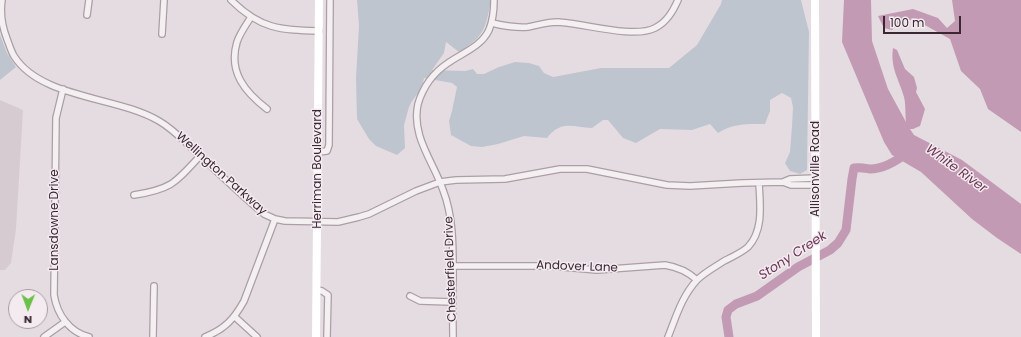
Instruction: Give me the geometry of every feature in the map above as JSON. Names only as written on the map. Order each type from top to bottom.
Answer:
[{"type":"street","name":"Wellington Parkway","points":[[2,0],[1,13],[3,26],[9,44],[14,56],[26,69],[38,78],[63,89],[148,114],[169,127],[252,204],[264,214],[275,219],[290,222],[338,222],[359,217],[416,191],[440,182],[456,180],[505,179],[560,169],[580,168],[667,185],[690,186],[783,182],[790,179],[816,181]]},
{"type":"street","points":[[86,15],[89,0]]},
{"type":"street","points":[[162,34],[164,0]]},
{"type":"street","points":[[231,0],[251,17],[266,25],[282,29],[319,31]]},
{"type":"street","name":"Herriman Boulevard","points":[[316,337],[319,0]]},
{"type":"street","points":[[318,152],[326,151],[329,145],[330,0]]},
{"type":"street","name":"Chesterfield Drive","points":[[453,337],[453,266],[451,221],[443,189],[426,155],[419,136],[417,119],[418,105],[425,88],[433,76],[447,64],[477,45],[487,34],[492,23],[494,0]]},
{"type":"street","points":[[492,23],[515,28],[555,22],[607,30],[647,30],[656,28],[666,20],[678,0]]},
{"type":"street","name":"Allisonville Road","points":[[815,0],[816,337]]},
{"type":"street","points":[[251,17],[237,43],[235,57],[236,69],[243,87],[253,99],[267,109]]},
{"type":"street","name":"Lansdowne Drive","points":[[63,89],[56,118],[54,295],[59,312],[65,322],[76,332],[89,337]]},
{"type":"street","points":[[134,194],[157,191],[174,183],[200,156]]},
{"type":"street","points":[[668,337],[683,299],[697,280],[710,269],[742,251],[752,242],[757,232],[759,222],[759,182]]},
{"type":"street","points":[[205,337],[217,331],[235,317],[244,301],[275,219]]},
{"type":"street","name":"Andover Lane","points":[[453,266],[551,266],[597,270],[665,265],[674,266],[685,270],[697,280]]},
{"type":"street","points":[[153,337],[154,286]]},
{"type":"street","points":[[317,290],[322,290],[328,295],[327,337]]},
{"type":"street","points":[[410,296],[420,301],[452,302]]},
{"type":"street","points":[[235,317],[257,337]]},
{"type":"street","points":[[44,337],[65,322]]},
{"type":"shaded area","points":[[357,0],[491,0],[485,25],[479,36],[459,52],[446,42],[444,53],[432,70],[465,71],[473,69],[477,74],[484,74],[515,62],[529,63],[539,66],[544,73],[553,77],[601,68],[669,68],[697,45],[722,0],[801,0],[809,32],[807,170],[800,174],[790,171],[785,163],[790,152],[793,107],[791,98],[782,93],[770,100],[770,111],[765,124],[746,124],[729,127],[718,133],[710,124],[692,130],[660,129],[636,143],[623,138],[608,120],[603,120],[592,128],[567,126],[552,132],[547,138],[524,136],[482,147],[471,146],[451,135],[449,121],[457,87],[452,83],[424,78],[422,88],[409,107],[404,125],[405,148],[397,155],[376,146],[369,139],[357,119],[356,78],[359,26]]},
{"type":"shaded area","points":[[0,35],[7,53],[16,67],[0,80]]},
{"type":"shaded area","points":[[0,100],[23,110],[16,229],[11,263],[5,270],[0,270]]},
{"type":"water","name":"White River","points":[[844,0],[871,0],[872,41],[888,89],[906,122],[904,97],[894,68],[892,55],[893,48],[897,50],[905,69],[914,77],[917,88],[916,92],[925,109],[920,126],[910,129],[914,135],[962,160],[1021,204],[1021,254],[972,219],[921,172],[892,155],[884,142],[842,42]]},
{"type":"water","points":[[952,0],[1021,0],[1021,132],[988,109],[980,89],[961,71],[950,39],[914,19],[901,22],[892,30],[884,28],[878,16],[913,9],[938,18],[947,28],[955,21]]},
{"type":"waterway","name":"Stony Creek","points":[[729,337],[726,317],[728,310],[736,304],[757,296],[798,267],[830,250],[838,243],[846,230],[854,168],[875,169],[895,161],[908,152]]}]
